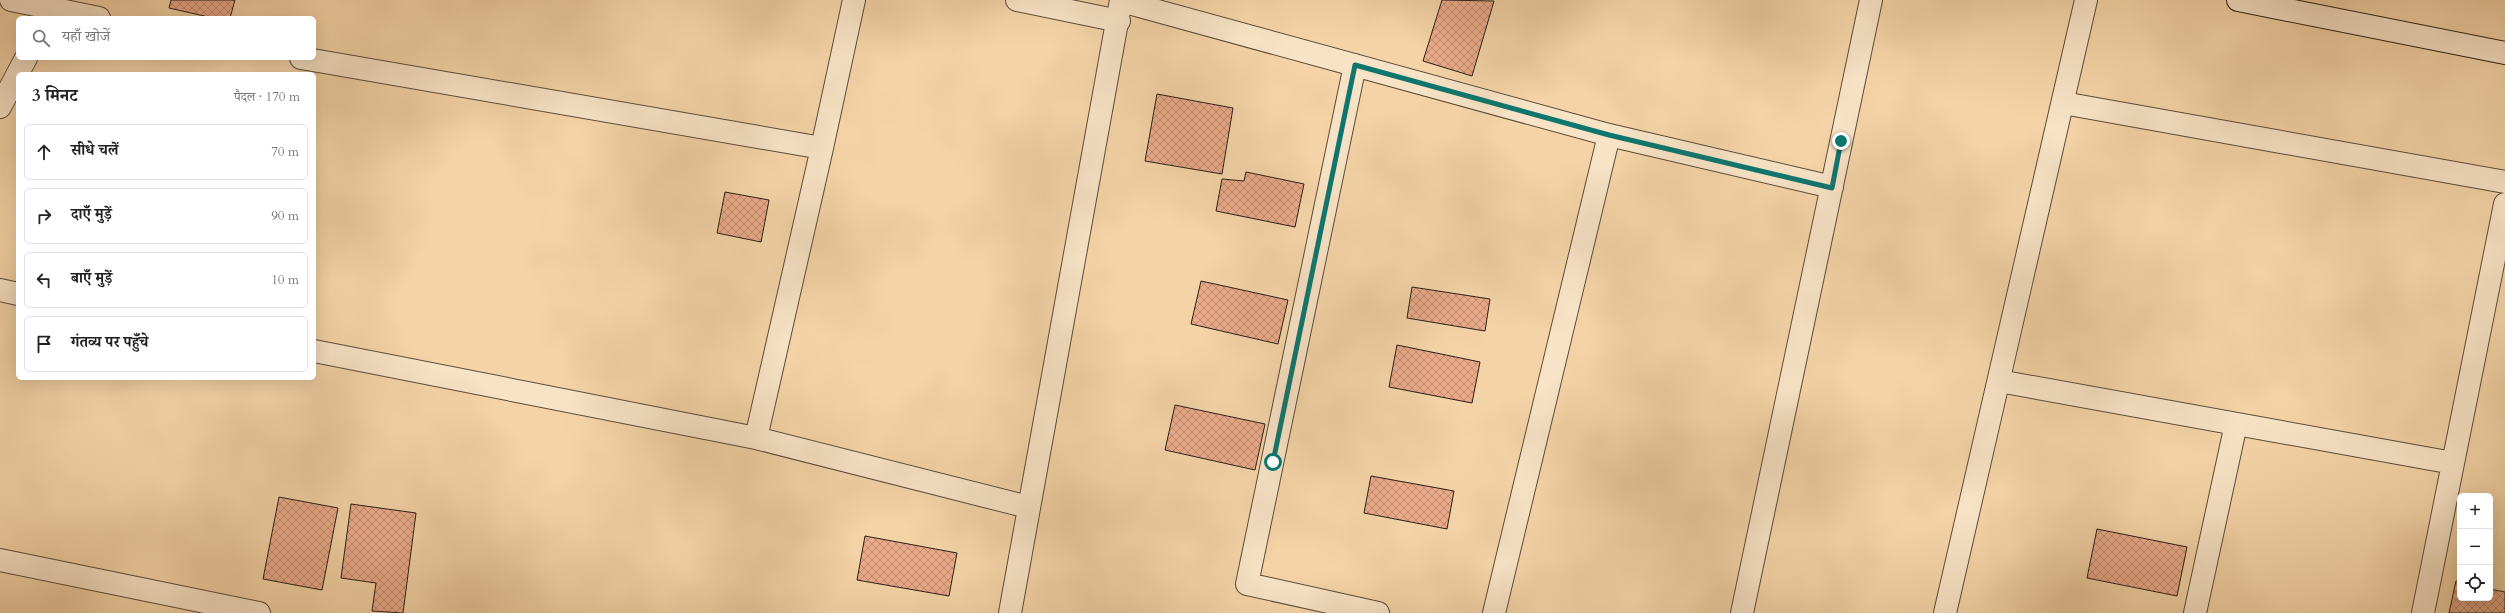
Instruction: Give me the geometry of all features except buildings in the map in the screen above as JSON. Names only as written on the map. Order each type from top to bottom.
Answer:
[{"type":"street","points":[[11,0],[49,13],[79,16]]},
{"type":"street","points":[[756,438],[854,0]]},
{"type":"street","points":[[1017,0],[1120,7],[1355,65],[1609,135],[1832,188]]},
{"type":"street","points":[[1742,613],[1871,0]]},
{"type":"street","points":[[1945,613],[2086,0]]},
{"type":"street","points":[[2238,0],[2505,53]]},
{"type":"street","points":[[1010,613],[1028,507],[1120,7]]},
{"type":"street","points":[[19,72],[25,60]]},
{"type":"street","points":[[304,64],[822,148]]},
{"type":"street","points":[[1355,65],[1247,584],[1378,613]]},
{"type":"street","points":[[0,107],[16,77]]},
{"type":"street","points":[[2063,103],[2505,182]]},
{"type":"street","points":[[1494,613],[1609,135]]},
{"type":"street","points":[[2423,613],[2505,204]]},
{"type":"street","points":[[0,290],[16,294]]},
{"type":"street","points":[[316,351],[756,438],[1028,507]]},
{"type":"street","points":[[1999,381],[2453,463]]},
{"type":"street","points":[[2195,613],[2236,424]]},
{"type":"street","points":[[0,560],[259,613]]},
{"type":"route","points":[[1273,462],[1355,65],[1609,135],[1832,188],[1841,141]]}]
